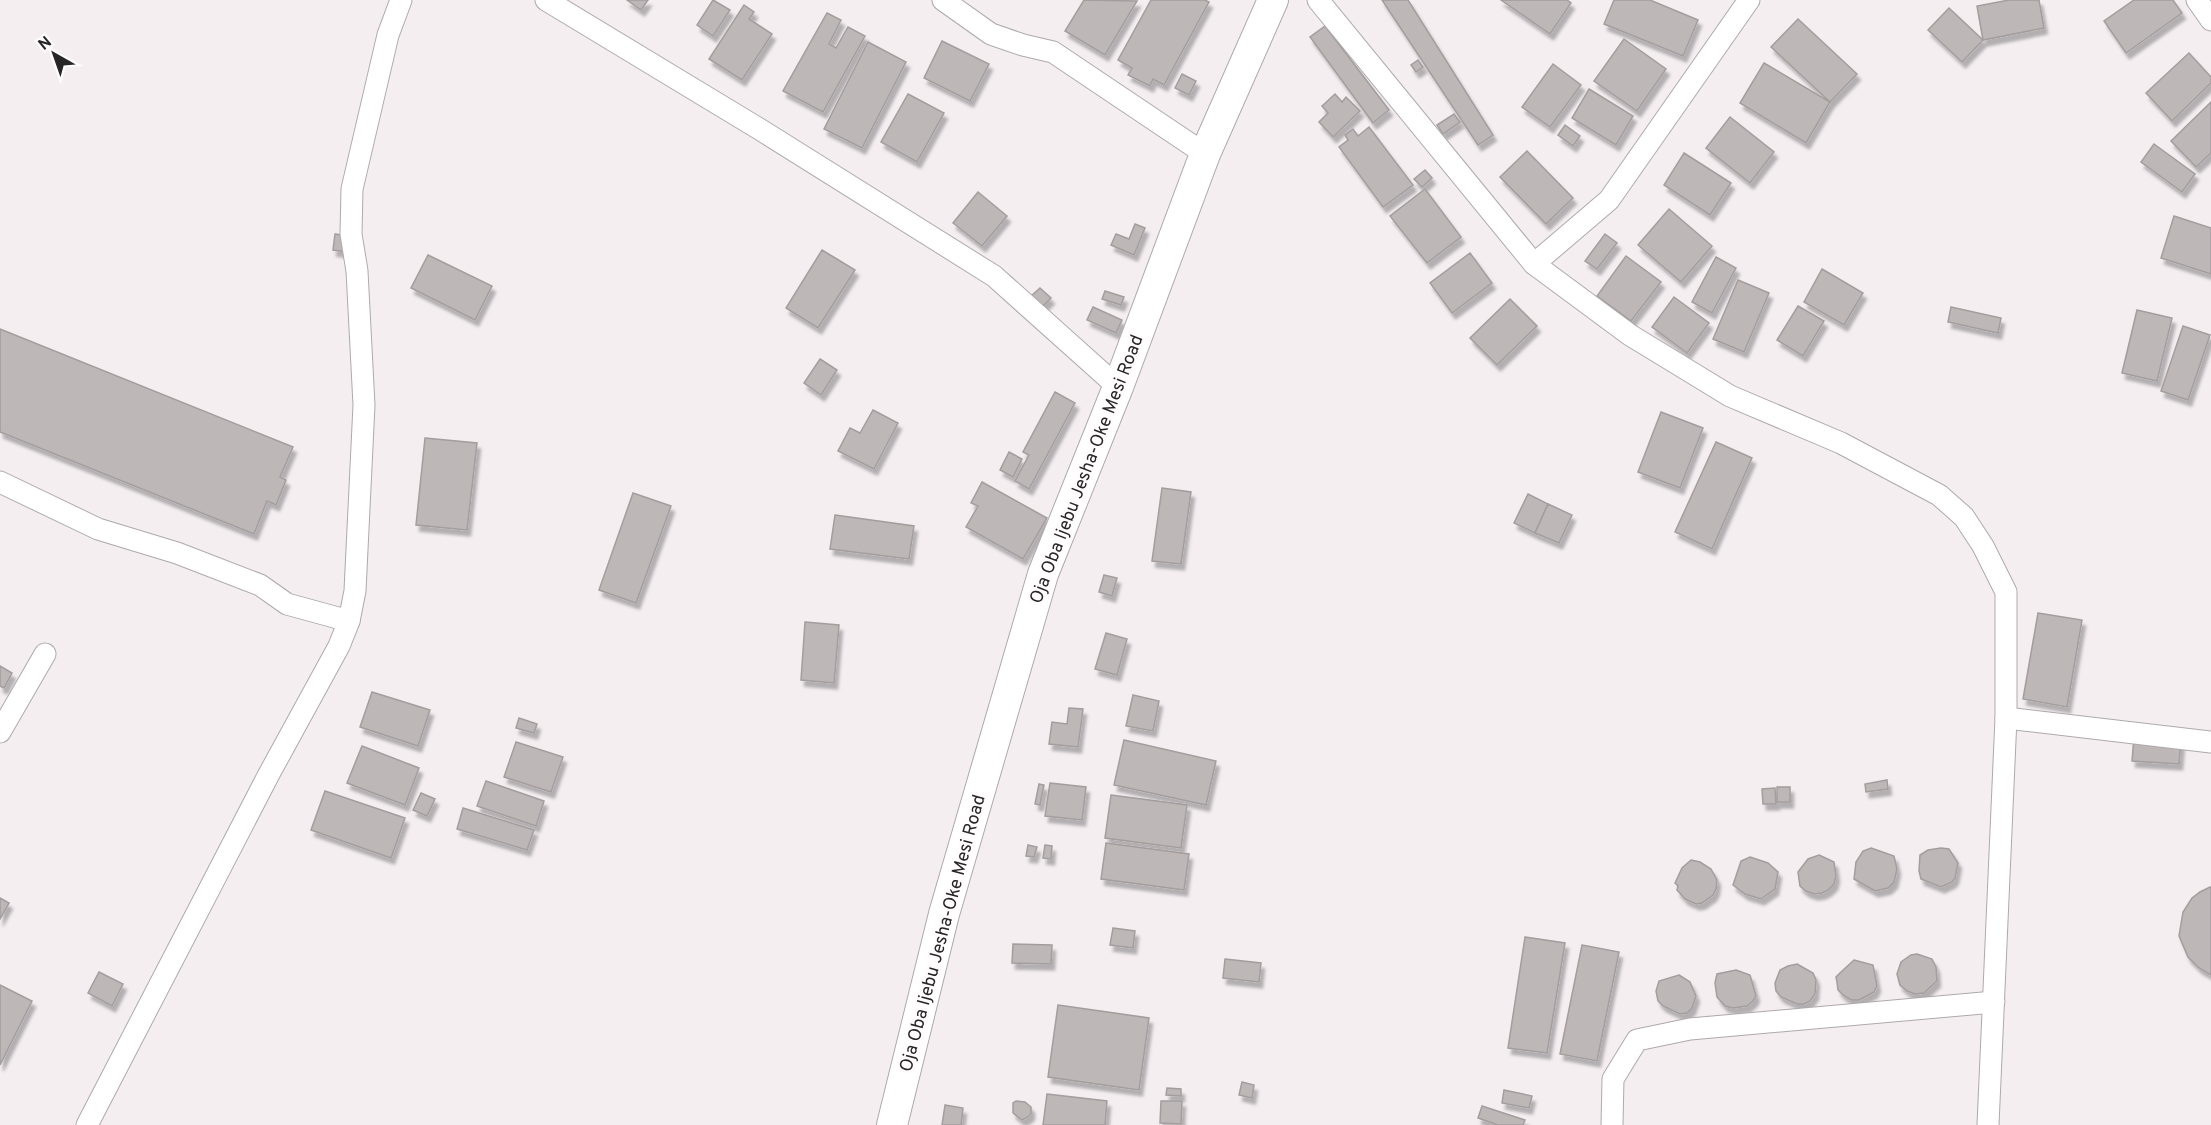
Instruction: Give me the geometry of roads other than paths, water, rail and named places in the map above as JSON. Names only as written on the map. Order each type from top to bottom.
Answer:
[{"type":"main road","name":"Oja Oba Ijebu Jesha-Oke Mesi Road","points":[[892,1125],[944,914],[1043,574],[1118,387],[1205,154],[1273,0]]},
{"type":"street","points":[[87,1125],[269,774],[339,646],[349,621],[354,591],[364,405],[357,271],[351,234],[352,189],[388,35],[401,0]]},
{"type":"street","points":[[546,0],[761,129],[994,276],[1118,387]]},
{"type":"street","points":[[943,0],[991,34],[1053,52],[1205,154]]},
{"type":"street","points":[[1318,0],[1534,264],[1630,335],[1730,396],[1841,443],[1939,495],[1964,516],[1983,546],[2006,592],[2007,718],[1988,1125]]},
{"type":"street","points":[[1534,264],[1609,200],[1749,0]]},
{"type":"street","points":[[2197,0],[2211,20]]},
{"type":"street","points":[[0,482],[98,529],[177,553],[260,585],[287,604],[349,621]]},
{"type":"street","points":[[0,732],[45,654]]},
{"type":"street","points":[[2007,718],[2211,742]]},
{"type":"street","points":[[1612,1125],[1613,1079],[1637,1040],[1690,1029],[1994,1002]]}]
